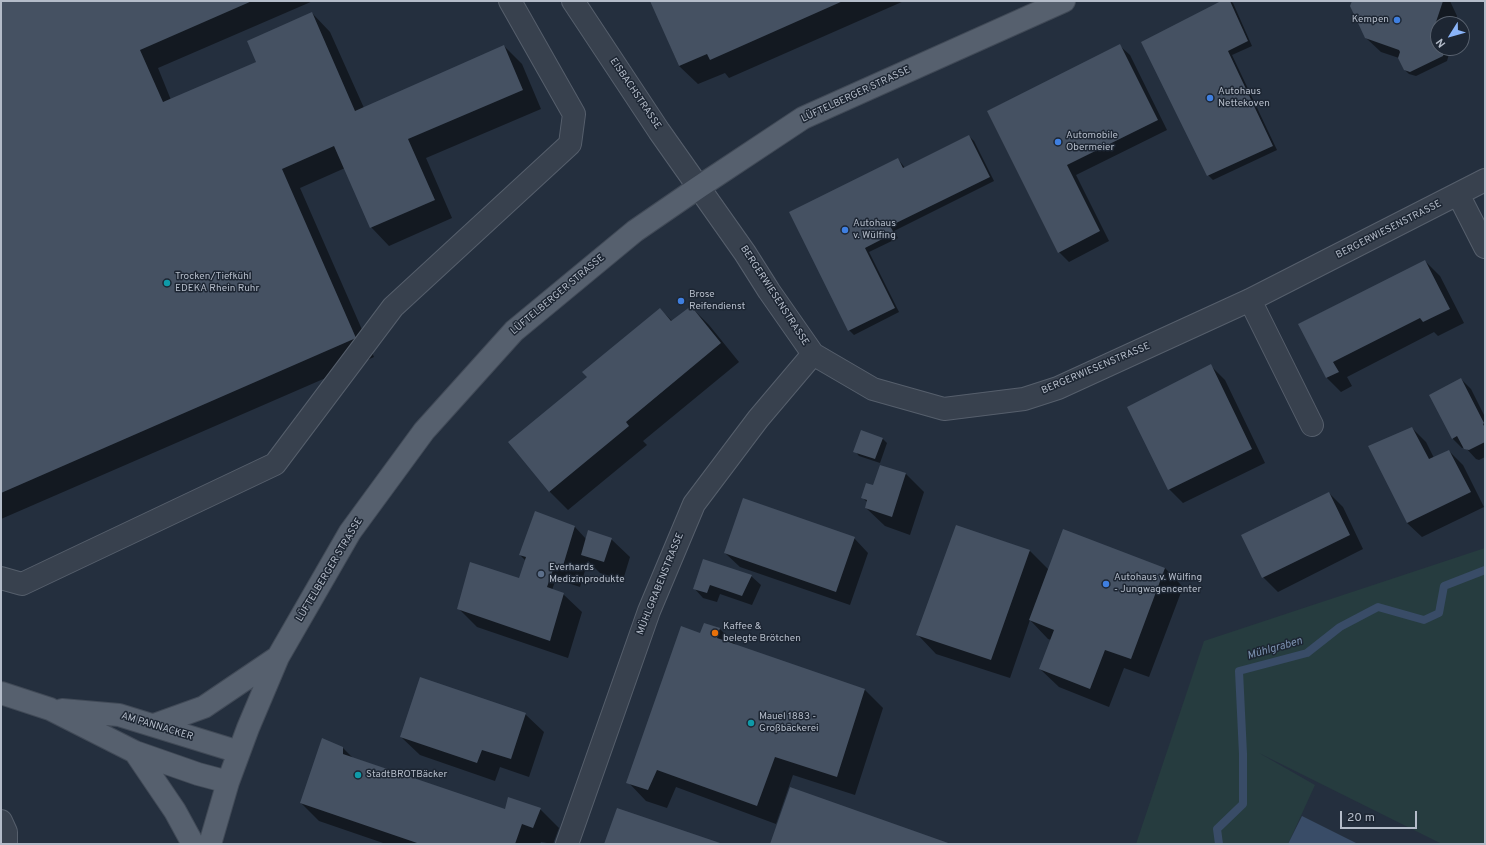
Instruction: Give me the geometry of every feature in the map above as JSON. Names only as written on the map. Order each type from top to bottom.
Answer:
[{"type":"main road","name":"LÜFTELBERGER STRASSE","points":[[210,844],[228,782],[278,657],[350,532],[424,431],[514,331],[635,231],[803,118],[1064,1]]},
{"type":"main road","points":[[154,725],[204,707],[278,657]]},
{"type":"main road","name":"AM PANNACKER","points":[[1,693],[50,709],[135,752],[198,774],[228,782]]},
{"type":"main road","name":"AM PANNACKER","points":[[50,709],[119,715],[239,752]]},
{"type":"main road","points":[[135,752],[175,811],[193,844]]},
{"type":"street","points":[[1,578],[22,584],[275,464],[393,306],[570,144],[574,114],[510,1]]},
{"type":"street","name":"EISBACHSTRASSE","points":[[573,1],[659,131],[699,187]]},
{"type":"street","name":"BERGERWIESENSTRASSE","points":[[699,187],[746,252],[769,291],[813,354],[873,389],[944,409],[1024,399],[1058,388],[1250,300],[1485,180]]},
{"type":"street","points":[[1458,194],[1485,247]]},
{"type":"street","points":[[1250,300],[1312,426]]},
{"type":"street","name":"MÜHLGRABENSTRASSE","points":[[567,844],[649,610],[694,504],[758,420],[813,354]]},
{"type":"street","points":[[1,821],[6,832],[6,844]]},
{"type":"green space","points":[[1485,548],[1485,844],[1442,844],[1259,753],[1315,785],[1288,844],[1136,844],[1204,641]]},
{"type":"water","points":[[1302,816],[1358,844],[1288,844]]},
{"type":"building","name":"Trocken/Tiefkühl EDEKA Rhein Ruhr","points":[[1,1],[252,1],[140,50],[163,102],[256,62],[247,41],[312,12],[355,111],[504,45],[523,90],[408,139],[435,200],[370,228],[334,146],[282,169],[356,338],[1,493]]},
{"type":"building","points":[[650,1],[843,1],[710,60],[707,54],[679,66]]},
{"type":"building","name":"Autohaus Nettekoven","points":[[1221,1],[1230,1],[1248,41],[1228,51],[1273,146],[1207,176],[1141,42]]},
{"type":"building","name":"Kempen","points":[[1352,1],[1443,1],[1438,16],[1430,16],[1430,56],[1443,56],[1410,72],[1404,70],[1398,58],[1400,52],[1399,50],[1365,38],[1350,6]]},
{"type":"building","name":"Automobile Obermeier","points":[[1120,44],[1158,120],[1067,165],[1100,231],[1058,253],[987,111]]},
{"type":"building","name":"Autohaus v. Wülfing","points":[[969,135],[990,177],[890,226],[894,233],[865,248],[895,308],[848,331],[789,212],[898,158],[903,168]]},
{"type":"building","points":[[1425,260],[1450,309],[1423,322],[1420,318],[1333,362],[1339,372],[1326,378],[1298,324]]},
{"type":"building","points":[[691,306],[721,343],[626,422],[629,426],[549,492],[508,442],[587,377],[582,372],[660,308],[671,321]]},
{"type":"building","points":[[1211,364],[1252,449],[1168,490],[1127,407]]},
{"type":"building","points":[[1461,378],[1484,423],[1485,428],[1485,442],[1469,450],[1464,449],[1457,436],[1452,439],[1429,395]]},
{"type":"building","points":[[1412,427],[1429,459],[1449,450],[1471,492],[1407,523],[1368,446]]},
{"type":"building","points":[[861,430],[883,438],[875,459],[853,452]]},
{"type":"building","points":[[880,465],[906,473],[892,517],[865,508],[867,500],[861,498],[866,483],[873,485]]},
{"type":"building","points":[[1329,492],[1350,535],[1262,578],[1241,535]]},
{"type":"building","points":[[743,498],[855,537],[836,592],[724,553]]},
{"type":"building","points":[[535,511],[575,526],[562,569],[554,567],[547,587],[564,593],[550,641],[457,609],[470,562],[519,578],[526,557],[519,555]]},
{"type":"building","points":[[956,525],[1030,550],[991,660],[916,635]]},
{"type":"building","points":[[1063,529],[1165,568],[1131,659],[1105,650],[1090,689],[1039,669],[1054,630],[1029,620]]},
{"type":"building","points":[[588,530],[612,538],[604,562],[581,555]]},
{"type":"building","points":[[703,559],[752,575],[742,596],[710,585],[707,593],[693,589]]},
{"type":"building","name":"Mauel 1883 - Großbäckerei","points":[[704,623],[720,628],[717,638],[865,689],[837,777],[775,757],[757,806],[657,770],[648,790],[626,783],[681,626],[700,633]]},
{"type":"building","points":[[420,677],[526,713],[511,759],[482,750],[477,763],[400,737]]},
{"type":"building","name":"StadtBROTBäcker","points":[[322,738],[343,747],[343,754],[505,809],[508,797],[541,808],[533,828],[522,824],[515,844],[420,844],[300,803]]},
{"type":"building","points":[[790,787],[951,844],[770,844]]},
{"type":"building","points":[[617,808],[723,844],[604,844]]},
{"type":"waterway","name":"Mühlgraben","points":[[1219,844],[1217,829],[1243,804],[1243,754],[1239,671],[1307,653],[1340,627],[1378,607],[1424,620],[1439,613],[1444,586],[1485,570]]},
{"type":"place","name":"Kempen","points":[[1397,20]]},
{"type":"place","name":"Autohaus Nettekoven","points":[[1210,98]]},
{"type":"place","name":"Automobile Obermeier","points":[[1058,142]]},
{"type":"place","name":"Autohaus v. Wülfing","points":[[845,230]]},
{"type":"place","name":"Trocken/Tiefkühl EDEKA Rhein Ruhr","points":[[167,283]]},
{"type":"place","name":"Brose Reifendienst","points":[[681,301]]},
{"type":"place","name":"Everhards Medizinprodukte","points":[[541,574]]},
{"type":"place","name":"Autohaus v. Wülfing - Jungwagencenter","points":[[1106,584]]},
{"type":"place","name":"Kaffee & belegte Brötchen","points":[[715,633]]},
{"type":"place","name":"Mauel 1883 - Großbäckerei","points":[[751,723]]},
{"type":"place","name":"StadtBROTBäcker","points":[[358,775]]}]
